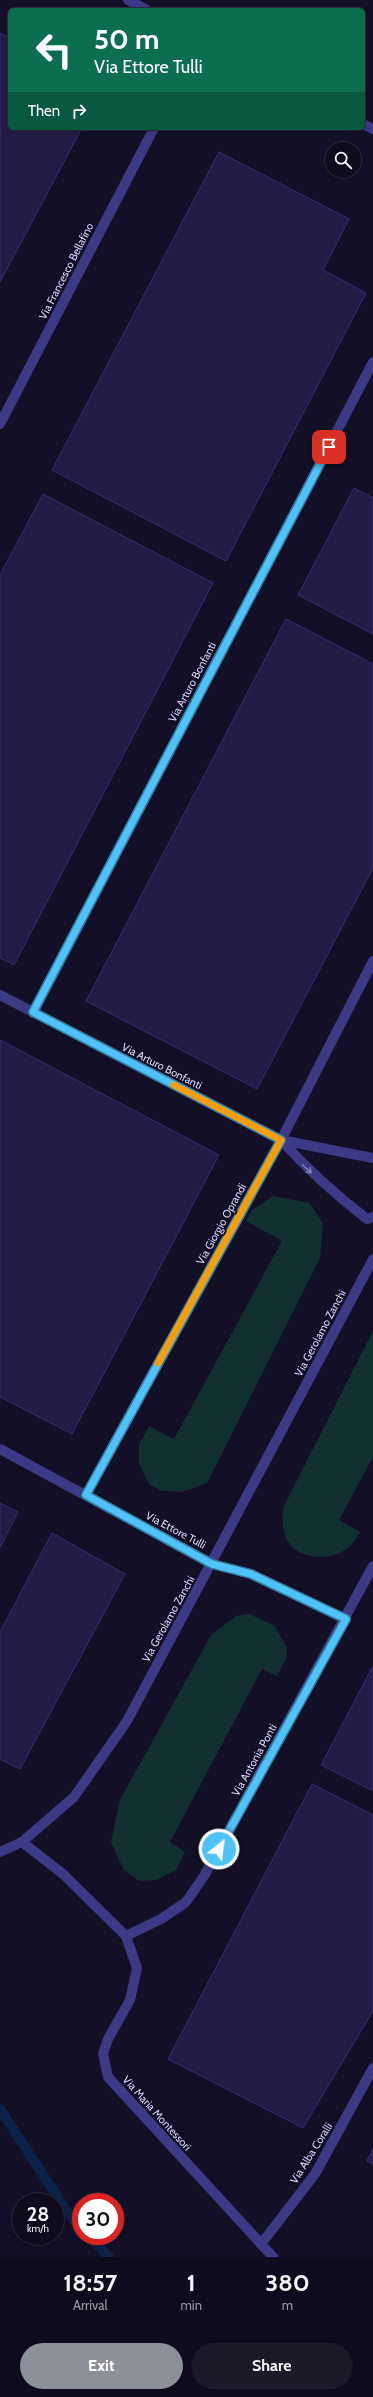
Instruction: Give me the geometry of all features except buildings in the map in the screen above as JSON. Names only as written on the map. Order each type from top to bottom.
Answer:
[{"type":"street","points":[[128,0],[143,8]]},
{"type":"street","name":"Via Francesco Bellafino","points":[[0,424],[153,130]]},
{"type":"street","name":"Via Arturo Bonfanti","points":[[33,1012],[373,362]]},
{"type":"street","name":"Via Giorgio Oprandi","points":[[86,1495],[281,1140],[373,961]]},
{"type":"street","name":"Via Arturo Bonfanti","points":[[0,995],[281,1140],[373,1158]]},
{"type":"street","name":"Via Arturo Bonfanti","points":[[281,1140],[303,1165],[350,1207],[367,1219],[373,1216]]},
{"type":"street","name":"Via Gerolamo Zanchi","points":[[0,1852],[22,1842],[74,1797],[127,1721],[212,1564],[373,1259]]},
{"type":"street","name":"Via Ettore Tulli","points":[[0,1449],[212,1564],[251,1574],[346,1619]]},
{"type":"street","name":"Via Antonia Ponti","points":[[126,1936],[161,1919],[186,1902],[204,1876],[346,1619],[373,1566]]},
{"type":"street","points":[[22,1842],[63,1874],[126,1936]]},
{"type":"street","name":"Via Maria Montessori","points":[[126,1936],[137,1968],[130,2000],[108,2039],[103,2054],[108,2076],[273,2257]]},
{"type":"street","name":"Via Alba Coralli","points":[[261,2244],[319,2168],[373,2068]]},
{"type":"green space","points":[[273,1196],[310,1203],[323,1224],[320,1258],[207,1483],[182,1492],[162,1491],[149,1484],[139,1464],[139,1445],[149,1426],[174,1439],[282,1241],[246,1221],[252,1210]]},
{"type":"green space","points":[[373,1331],[373,1457],[339,1520],[360,1532],[352,1544],[344,1551],[326,1557],[307,1555],[299,1552],[291,1546],[286,1538],[282,1516],[283,1508]]},
{"type":"green space","points":[[249,1614],[274,1625],[287,1648],[287,1657],[277,1676],[262,1669],[170,1842],[185,1852],[176,1870],[156,1880],[139,1881],[124,1870],[111,1842],[120,1800],[211,1635],[236,1616]]},
{"type":"waterway","points":[[0,2109],[72,2218]]},
{"type":"waterway","points":[[98,2245],[109,2257]]},
{"type":"slow traffic","points":[[158,1363],[281,1140],[174,1085]]},
{"type":"route","points":[[219,1849],[346,1619],[251,1574],[212,1564],[86,1495],[281,1140],[33,1012],[329,447]]}]
